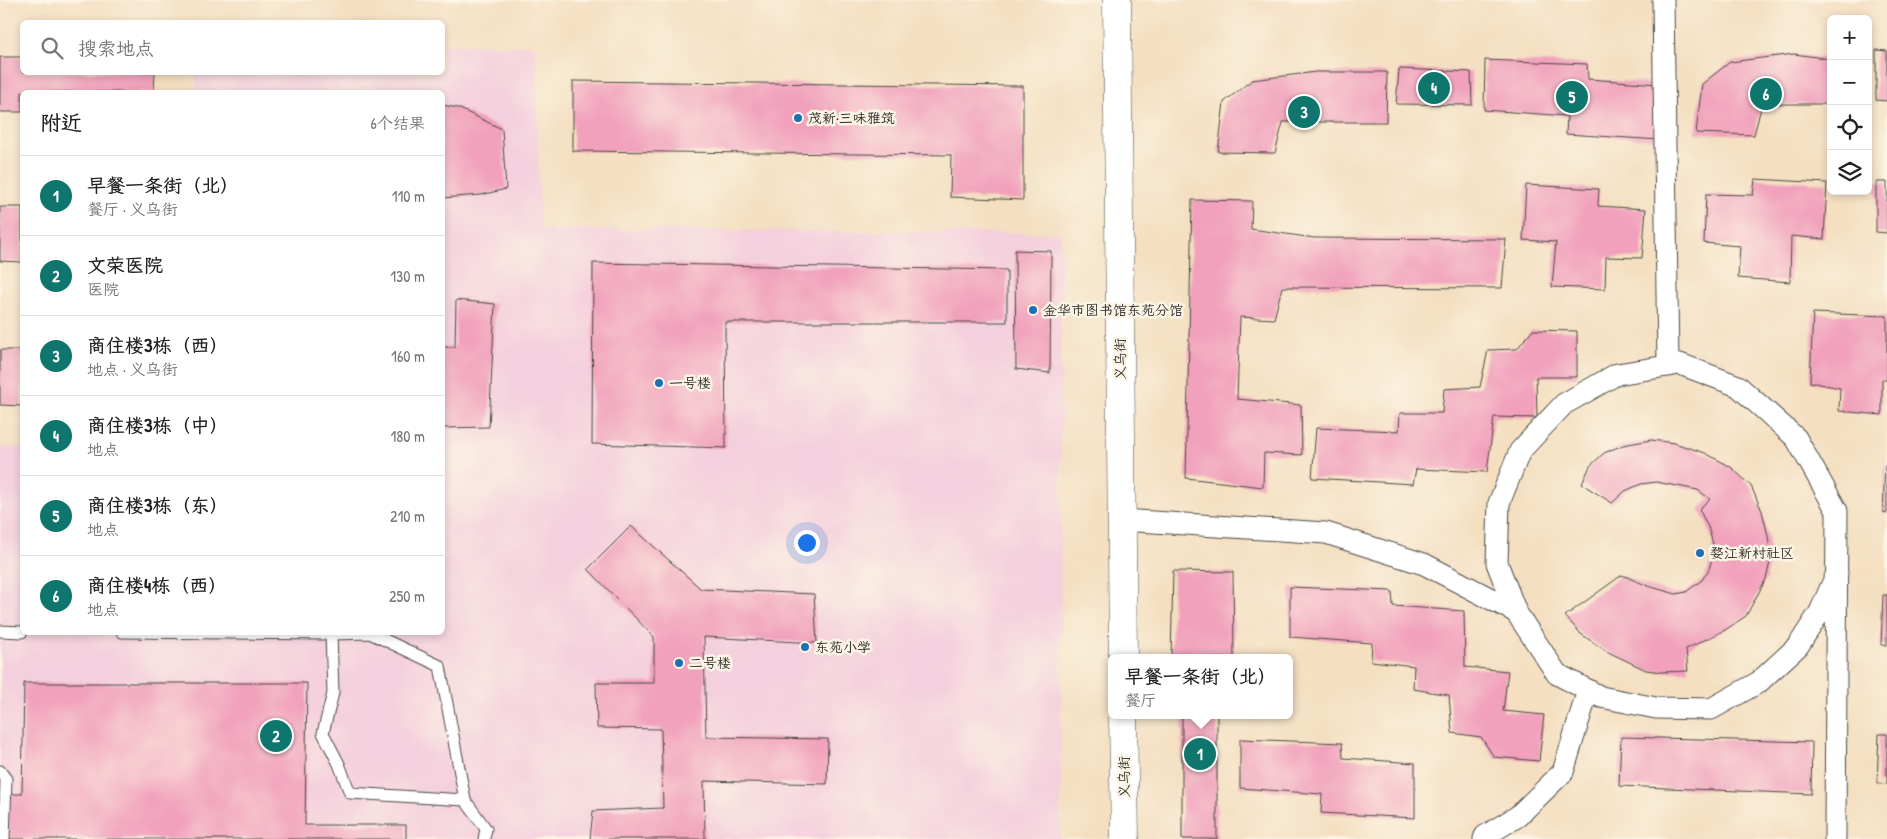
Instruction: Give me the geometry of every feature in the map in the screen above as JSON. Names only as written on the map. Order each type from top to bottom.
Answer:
[{"type":"street","name":"义乌街","points":[[1117,0],[1123,654]]},
{"type":"street","points":[[1662,0],[1668,366]]},
{"type":"street","points":[[1835,839],[1837,574],[1837,511],[1796,438],[1738,386],[1680,364],[1616,374],[1564,404],[1520,451],[1499,503],[1497,563],[1516,612],[1557,674],[1601,698],[1656,708],[1711,709],[1759,682],[1798,646],[1820,612],[1837,574]]},
{"type":"street","points":[[1122,520],[1326,533],[1424,564],[1516,612]]},
{"type":"street","points":[[1484,839],[1485,836],[1518,816],[1562,772],[1588,690]]},
{"type":"street","name":"义乌街","points":[[1124,719],[1125,839]]},
{"type":"lane","points":[[0,631],[20,632]]},
{"type":"lane","points":[[331,635],[333,692],[323,733],[339,764],[350,793],[465,800]]},
{"type":"lane","points":[[374,635],[440,666],[465,800],[486,828],[484,839]]},
{"type":"lane","points":[[0,771],[6,778],[4,839]]},
{"type":"shaded area","name":"东苑小学","points":[[445,44],[536,46],[540,229],[1061,233],[1061,839],[0,839],[0,447],[20,447],[20,635],[445,635],[445,90],[196,90],[196,75],[445,75]]},
{"type":"building","points":[[1876,50],[1887,51],[1887,101],[1876,100]]},
{"type":"building","points":[[1794,54],[1827,58],[1827,104],[1762,104],[1754,135],[1696,133],[1702,84],[1730,62]]},
{"type":"building","points":[[0,57],[20,57],[20,75],[155,75],[154,90],[20,90],[20,112],[0,112]]},
{"type":"building","points":[[1485,60],[1587,64],[1588,79],[1659,84],[1660,140],[1566,134],[1567,116],[1484,110]]},
{"type":"building","points":[[1399,69],[1471,72],[1472,105],[1396,104]]},
{"type":"building","points":[[1316,72],[1387,72],[1386,122],[1283,122],[1275,153],[1218,152],[1224,102],[1252,80]]},
{"type":"building","name":"茂新·三味雅筑","points":[[573,81],[1023,86],[1023,200],[950,197],[951,155],[573,151]]},
{"type":"building","points":[[445,106],[458,108],[502,129],[506,189],[481,195],[445,198]]},
{"type":"building","points":[[1755,179],[1827,183],[1824,239],[1791,236],[1790,282],[1738,278],[1740,246],[1704,243],[1706,194],[1753,195]]},
{"type":"building","points":[[1876,182],[1887,182],[1887,233],[1876,232]]},
{"type":"building","points":[[1526,185],[1599,189],[1598,206],[1646,209],[1642,258],[1606,257],[1605,289],[1552,287],[1556,242],[1523,240]]},
{"type":"building","points":[[1192,200],[1252,201],[1251,229],[1314,238],[1506,239],[1502,288],[1282,287],[1274,319],[1240,317],[1237,399],[1301,405],[1302,455],[1264,453],[1263,487],[1186,478]]},
{"type":"building","points":[[0,207],[20,207],[20,262],[0,261]]},
{"type":"building","name":"金华市图书馆东苑分馆","points":[[1015,250],[1051,251],[1050,373],[1016,369]]},
{"type":"building","name":"一号楼","points":[[593,263],[1007,270],[1007,322],[725,322],[726,448],[592,444]]},
{"type":"building","points":[[456,300],[495,304],[489,427],[445,428],[445,347],[455,347]]},
{"type":"building","points":[[1813,313],[1887,316],[1887,380],[1882,380],[1882,415],[1839,411],[1840,388],[1810,382]]},
{"type":"building","points":[[1532,330],[1577,331],[1577,377],[1536,377],[1537,418],[1494,417],[1487,472],[1416,469],[1413,484],[1312,478],[1316,428],[1399,431],[1400,413],[1442,413],[1444,389],[1480,387],[1488,350],[1517,349]]},
{"type":"building","points":[[0,350],[20,350],[20,406],[0,405]]},
{"type":"building","points":[[1651,440],[1674,443],[1705,453],[1731,467],[1751,486],[1762,511],[1768,536],[1771,558],[1766,579],[1746,616],[1725,630],[1686,649],[1688,671],[1662,672],[1646,670],[1606,651],[1581,634],[1565,616],[1622,575],[1648,586],[1676,594],[1686,592],[1702,580],[1709,569],[1713,555],[1713,544],[1708,527],[1699,509],[1710,499],[1698,490],[1656,482],[1641,484],[1625,491],[1612,503],[1582,484],[1590,466],[1604,453],[1623,445]]},
{"type":"building","points":[[1885,466],[1887,466],[1887,513],[1883,512]]},
{"type":"building","name":"二号楼","points":[[631,526],[701,589],[814,594],[817,643],[704,637],[706,737],[828,739],[827,784],[704,781],[705,839],[590,839],[593,811],[663,808],[661,729],[597,728],[596,683],[654,683],[654,637],[588,569]]},
{"type":"building","points":[[1173,571],[1233,572],[1234,654],[1171,654]]},
{"type":"building","points":[[1290,587],[1392,591],[1393,606],[1464,611],[1465,667],[1508,671],[1503,711],[1544,715],[1539,761],[1494,757],[1481,737],[1452,733],[1449,695],[1413,689],[1414,666],[1371,661],[1372,643],[1290,637]]},
{"type":"building","points":[[1883,595],[1887,595],[1887,645],[1881,645]]},
{"type":"building","points":[[24,683],[307,683],[305,825],[406,825],[406,839],[0,839],[0,794],[22,794]]},
{"type":"building","points":[[1182,719],[1217,719],[1217,839],[1182,839]]},
{"type":"building","points":[[1879,734],[1887,734],[1887,784],[1877,783]]},
{"type":"building","points":[[1621,737],[1812,742],[1811,794],[1619,786]]},
{"type":"building","points":[[1240,739],[1342,743],[1343,758],[1415,763],[1415,818],[1321,813],[1322,794],[1240,788]]},
{"type":"place","name":"商住楼3栋（中）","points":[[1434,88]]},
{"type":"place","name":"商住楼4栋（西）","points":[[1766,94]]},
{"type":"place","name":"商住楼3栋（东）","points":[[1572,97]]},
{"type":"place","name":"商住楼3栋（西）","points":[[1304,112]]},
{"type":"place","name":"茂新·三味雅筑","points":[[798,118]]},
{"type":"place","name":"金华市图书馆东苑分馆","points":[[1033,310]]},
{"type":"place","name":"一号楼","points":[[659,383]]},
{"type":"place","name":"婺江新村社区","points":[[1700,553]]},
{"type":"place","name":"东苑小学","points":[[805,647]]},
{"type":"place","name":"二号楼","points":[[679,663]]},
{"type":"place","name":"文荣医院","points":[[276,736]]},
{"type":"place","name":"早餐一条街（北）","points":[[1200,754]]}]
